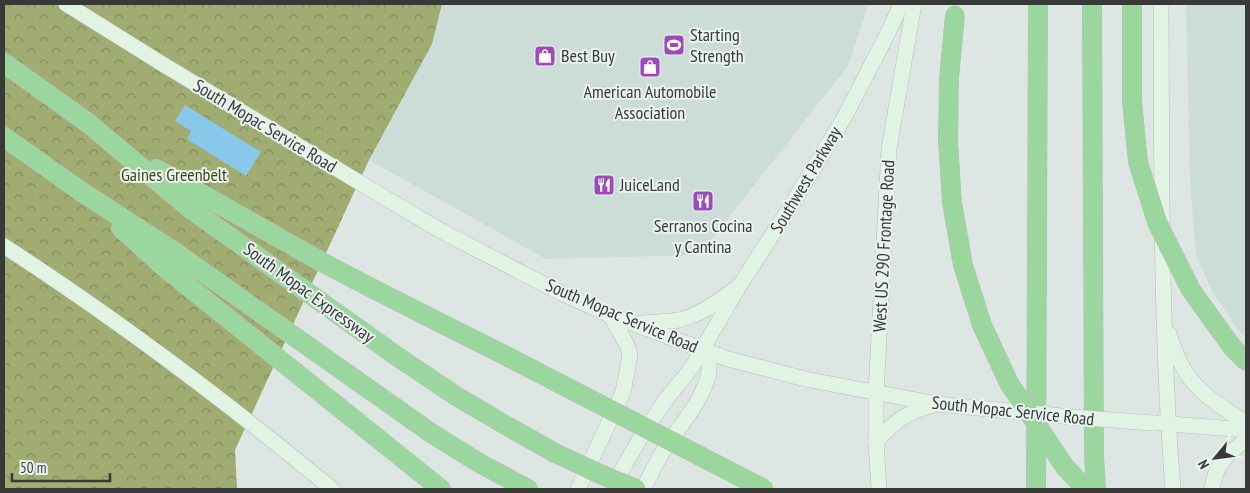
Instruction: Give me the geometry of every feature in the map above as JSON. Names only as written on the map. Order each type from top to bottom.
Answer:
[{"type":"highway","points":[[1036,489],[1038,4]]},
{"type":"highway","points":[[1092,4],[1094,455],[1096,489]]},
{"type":"highway","points":[[1132,4],[1132,101],[1138,162],[1157,222],[1192,290],[1232,347],[1246,361]]},
{"type":"highway","points":[[955,9],[948,140],[952,203],[963,265],[982,325],[1009,383],[1065,467],[1086,489]]},
{"type":"highway","name":"South Mopac Expressway","points":[[4,63],[88,123],[191,208],[395,355],[456,396],[555,453],[636,489]]},
{"type":"highway","points":[[4,137],[82,192],[176,253],[431,434],[528,489]]},
{"type":"highway","points":[[124,153],[201,193],[262,230],[336,270],[764,489]]},
{"type":"highway","points":[[82,192],[164,267],[442,489]]},
{"type":"main road","name":"South Mopac Service Road","points":[[66,4],[164,65],[444,232],[561,293],[610,315],[634,323],[706,356],[728,359],[805,379],[937,404],[1072,417],[1246,430]]},
{"type":"main road","name":"Southwest Parkway","points":[[612,489],[667,398],[690,370],[706,356],[738,288],[844,118],[901,4]]},
{"type":"main road","name":"West US 290 Frontage Road","points":[[879,489],[876,442],[876,393],[889,149],[914,4]]},
{"type":"main road","points":[[1161,4],[1165,321],[1160,423],[1173,489]]},
{"type":"main road","points":[[4,246],[164,356],[226,403],[332,489]]},
{"type":"main road","points":[[634,323],[680,319],[714,304],[738,288]]},
{"type":"main road","points":[[578,489],[623,392],[628,366],[630,354],[627,345],[610,315]]},
{"type":"main road","points":[[1165,321],[1179,360],[1196,386],[1205,396],[1246,423]]},
{"type":"main road","name":"Southwest Parkway","points":[[643,489],[664,450],[705,386],[709,373],[706,356]]},
{"type":"main road","points":[[876,442],[901,418],[917,410],[937,404]]},
{"type":"main road","points":[[1212,489],[1213,478],[1220,464],[1232,450],[1246,440]]},
{"type":"shaded area","points":[[442,4],[869,4],[848,66],[699,255],[546,259],[369,160],[432,44]]},
{"type":"shaded area","points":[[1186,4],[1246,4],[1246,339],[1212,291],[1196,254],[1190,183]]},
{"type":"green space","name":"Gaines Greenbelt","points":[[4,4],[442,4],[432,44],[369,160],[235,450],[237,489],[4,489]]},
{"type":"water","points":[[185,105],[261,152],[246,176],[187,139],[191,131],[175,121]]},
{"type":"place","name":"Starting Strength","points":[[674,45]]},
{"type":"place","name":"Best Buy","points":[[545,56]]},
{"type":"place","name":"American Automobile Association","points":[[650,67]]},
{"type":"place","name":"JuiceLand","points":[[604,185]]},
{"type":"place","name":"Serranos Cocina y Cantina","points":[[703,201]]}]
